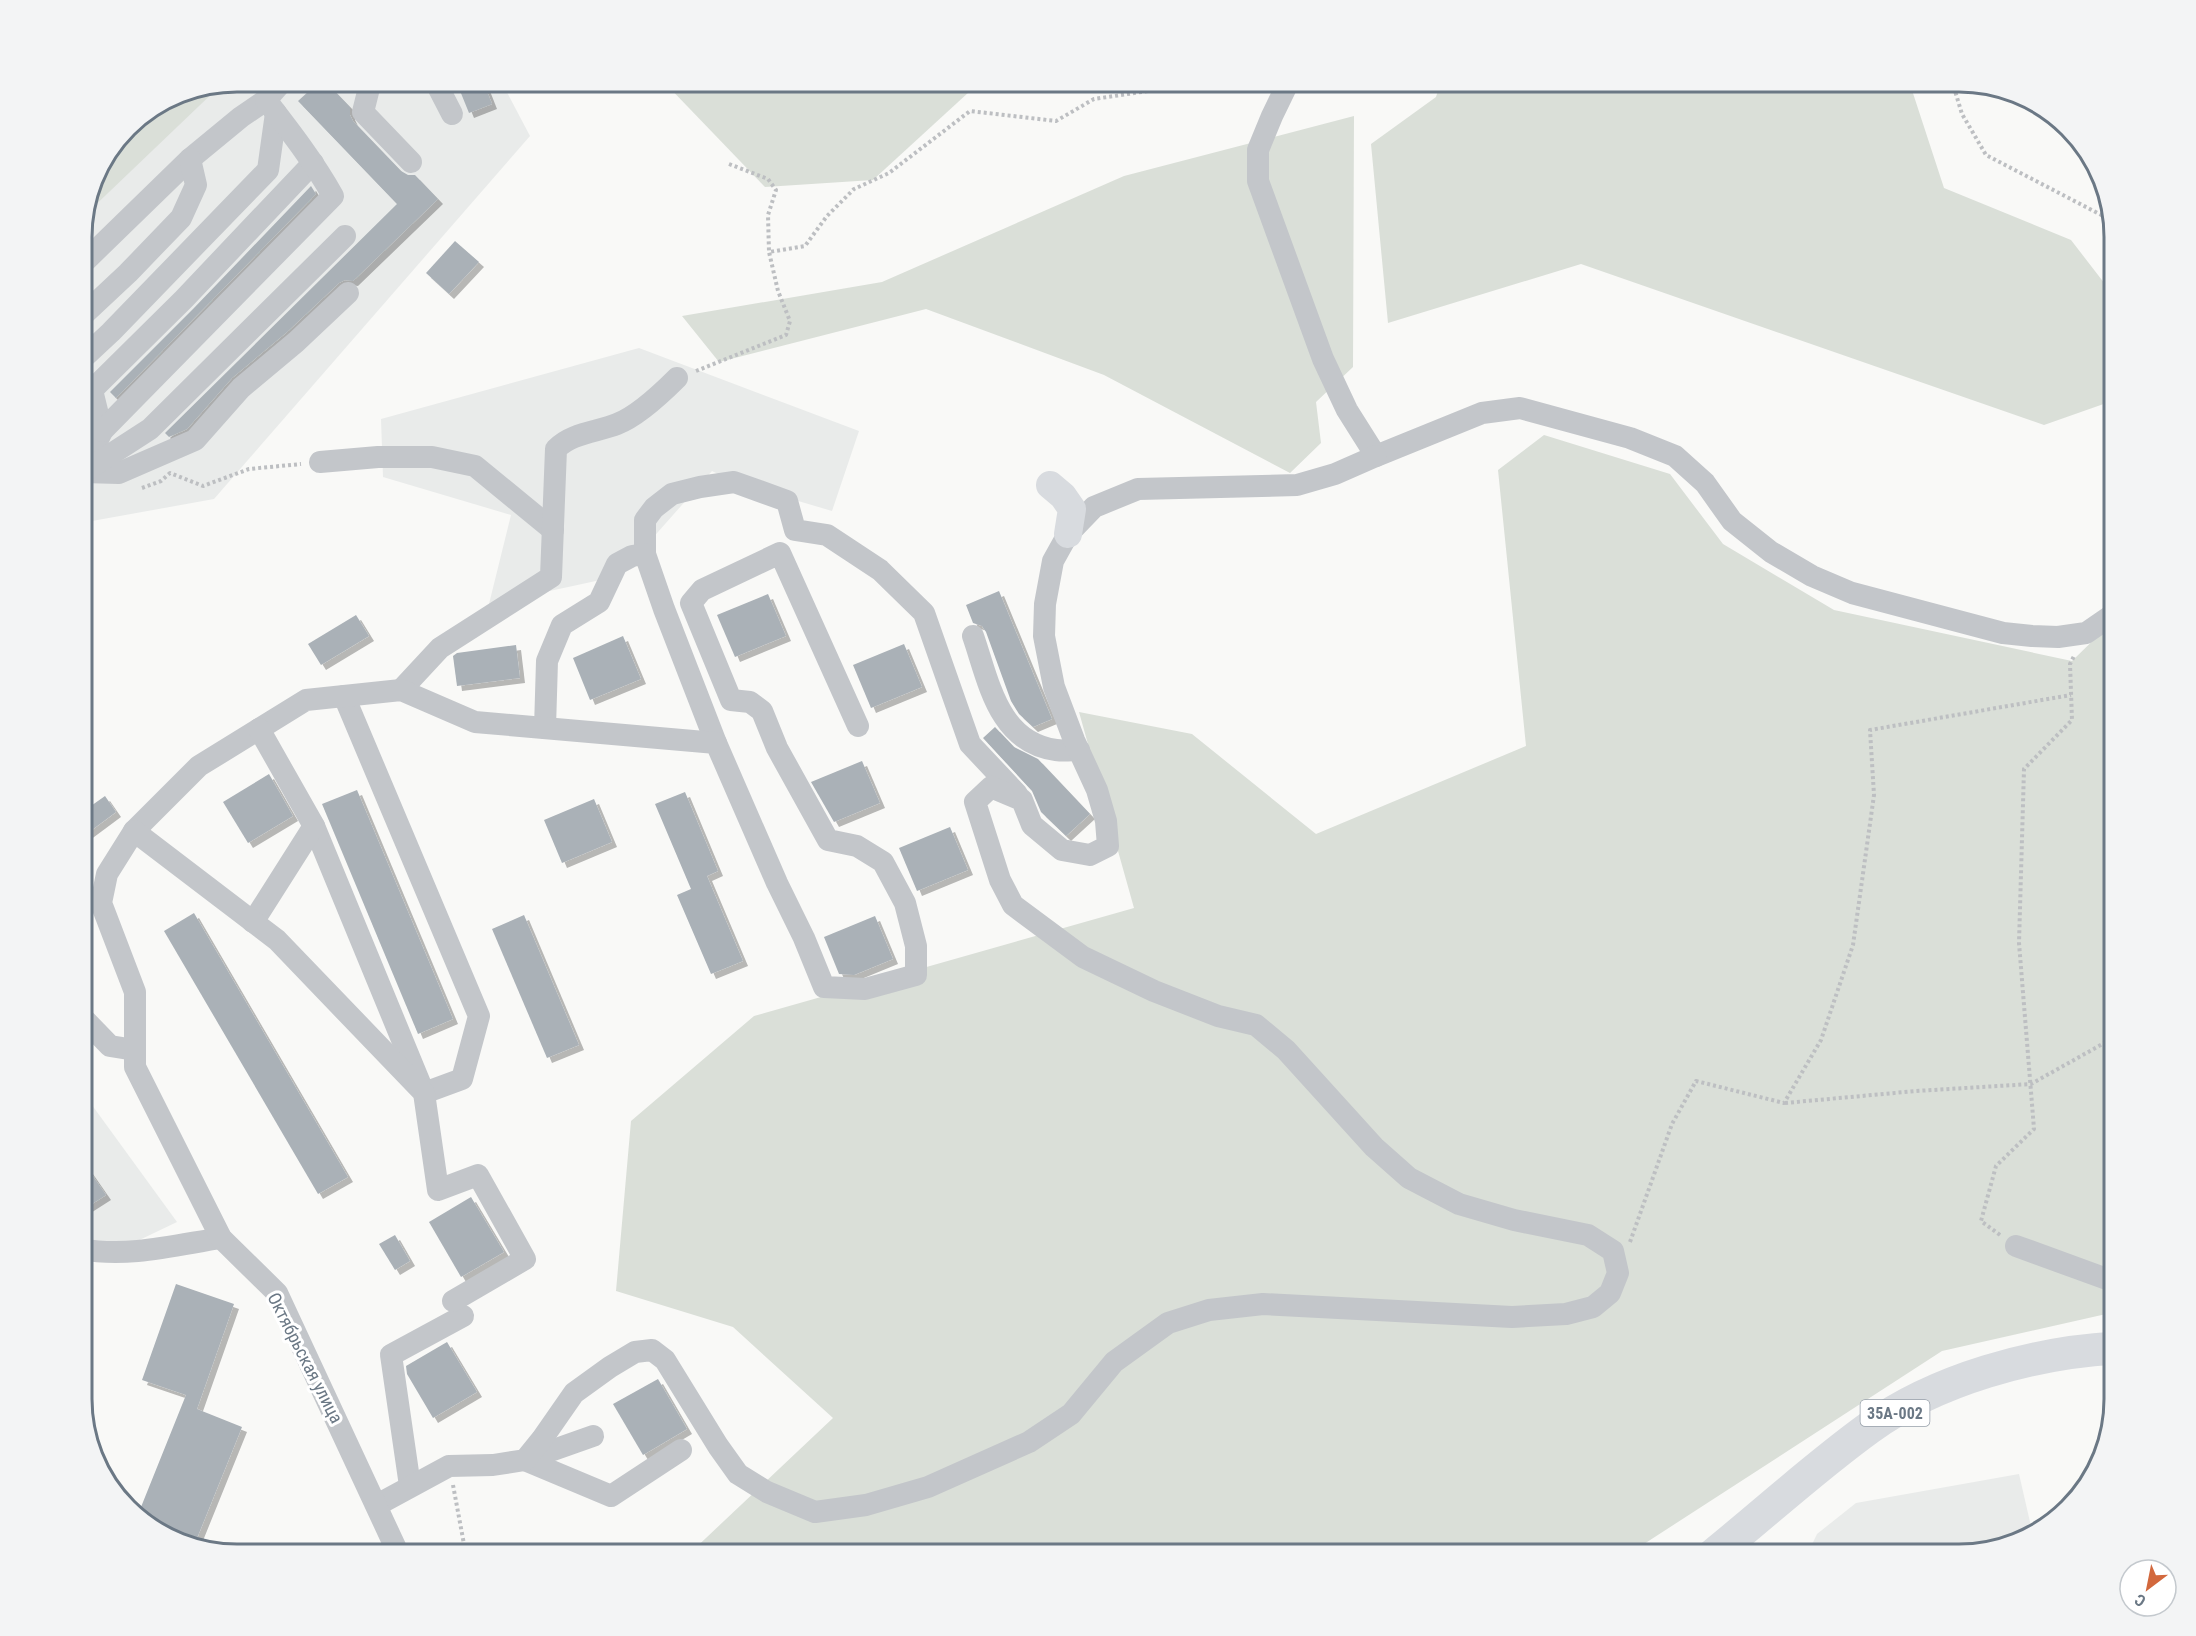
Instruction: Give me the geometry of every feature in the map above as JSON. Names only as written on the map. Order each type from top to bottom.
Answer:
[{"type":"highway","name":"35А-002","points":[[1727,1544],[1871,1427],[1928,1394],[1977,1373],[2077,1351],[2104,1349]]},
{"type":"main road","points":[[1050,484],[1063,496],[1072,509],[1068,534]]},
{"type":"street","points":[[92,350],[268,170],[271,107],[278,92]]},
{"type":"street","points":[[368,92],[363,112],[411,162]]},
{"type":"street","points":[[441,92],[452,114]]},
{"type":"street","points":[[1284,92],[1258,150],[1258,181],[1323,358],[1347,410],[1376,456]]},
{"type":"street","points":[[92,254],[190,159],[241,117],[271,107]]},
{"type":"street","points":[[92,452],[102,432],[333,196],[313,163],[271,107]]},
{"type":"street","points":[[92,307],[128,273],[180,218],[196,185],[190,159]]},
{"type":"street","points":[[102,432],[92,390],[184,299],[313,163]]},
{"type":"street","points":[[92,466],[150,429],[345,236]]},
{"type":"street","points":[[92,472],[118,473],[195,440],[241,388],[296,342],[348,293]]},
{"type":"street","points":[[677,378],[657,398],[619,424],[565,441],[556,449],[551,577],[440,648],[401,690],[474,722],[716,742]]},
{"type":"street","points":[[795,530],[827,535],[880,570],[924,613],[970,744],[1022,800],[1032,825],[1062,850],[1090,855],[1108,846],[1106,821],[1097,790],[1074,740],[1054,687],[1044,636],[1045,604],[1053,561],[1068,534],[1094,507],[1138,489],[1297,485],[1335,474],[1482,413],[1520,408],[1630,438],[1675,456],[1705,483],[1732,521],[1770,552],[1812,576],[1852,593],[2003,633],[2058,637],[2086,633],[2104,621]]},
{"type":"street","points":[[320,462],[378,457],[432,457],[475,466],[553,530]]},
{"type":"street","points":[[734,482],[787,501],[795,530],[780,553],[702,590],[691,603],[731,700],[750,702],[762,711],[777,748],[828,840],[857,846],[883,862],[905,903],[916,946],[916,975],[865,989],[824,987],[716,742],[664,609],[645,554],[645,520],[654,508],[672,494],[734,482]]},
{"type":"street","points":[[780,553],[858,726]]},
{"type":"street","points":[[545,728],[547,661],[562,625],[599,602],[617,564],[632,556],[645,554]]},
{"type":"street","points":[[973,636],[994,700],[1006,721],[1018,735],[1055,750],[1080,750]]},
{"type":"street","name":"Октябрьская улица","points":[[394,1544],[277,1293],[221,1238],[135,1067],[135,992],[101,903],[107,874],[134,831],[199,766],[306,700],[401,690]]},
{"type":"street","points":[[344,696],[478,1016],[462,1079],[424,1093]]},
{"type":"street","points":[[259,729],[314,826],[424,1093],[438,1190],[478,1175],[525,1259],[458,1309],[391,1354],[410,1486]]},
{"type":"street","points":[[525,1460],[574,1393],[635,1352],[652,1350],[665,1360],[738,1474],[767,1492],[814,1512],[866,1504],[928,1486],[1029,1442],[1071,1414],[1114,1362],[1136,1345],[1168,1323],[1209,1310],[1263,1304],[1512,1317],[1566,1314],[1593,1307],[1610,1293],[1618,1274],[1613,1251],[1588,1235],[1514,1220],[1459,1204],[1409,1178],[1374,1147],[1286,1050],[1256,1025],[1218,1016],[1154,991],[1083,957],[1013,905],[1000,880],[975,801],[990,787],[1022,800]]},
{"type":"street","points":[[253,922],[314,826]]},
{"type":"street","points":[[134,831],[277,940],[424,1093]]},
{"type":"street","points":[[92,1027],[110,1046],[135,1050]]},
{"type":"street","points":[[92,1251],[152,1250],[221,1238]]},
{"type":"street","points":[[2016,1246],[2104,1278]]},
{"type":"street","points":[[376,1505],[449,1466],[493,1465],[525,1460],[593,1436]]},
{"type":"street","points":[[525,1460],[611,1496],[681,1450]]},
{"type":"path","points":[[769,252],[806,246],[827,216],[854,189],[889,173],[970,111],[1056,121],[1094,99],[1141,92]]},
{"type":"path","points":[[1955,92],[1962,114],[1986,155],[2103,216]]},
{"type":"path","points":[[677,378],[786,335],[790,321],[778,291],[769,252],[768,215],[776,190],[768,179],[729,164]]},
{"type":"path","points":[[139,489],[161,481],[170,473],[203,486],[249,470],[320,462]]},
{"type":"path","points":[[2016,1246],[1981,1221],[1996,1166],[2034,1129],[2019,943],[2024,769],[2072,720],[2070,664],[2086,633]]},
{"type":"path","points":[[1784,1103],[1821,1040],[1853,945],[1874,795],[1870,730],[2071,695]]},
{"type":"path","points":[[1618,1274],[1672,1124],[1696,1081],[1784,1103],[1916,1090],[2031,1084],[2104,1043]]},
{"type":"path","points":[[449,1466],[464,1544]]},
{"type":"shaded area","points":[[227,92],[507,92],[530,136],[214,499],[92,521],[92,227],[96,199],[106,174],[180,103],[199,96]]},
{"type":"shaded area","points":[[674,92],[969,92],[873,180],[765,187]]},
{"type":"shaded area","points":[[1438,92],[1913,92],[1944,188],[2071,240],[2104,283],[2104,404],[2044,425],[1581,264],[1388,323],[1371,144],[1436,97]]},
{"type":"shaded area","points":[[212,94],[95,205],[111,164],[134,134],[173,106]]},
{"type":"shaded area","points":[[1354,116],[1353,367],[1316,402],[1321,443],[1290,473],[1104,375],[926,309],[719,362],[682,316],[882,282],[1124,176]]},
{"type":"shaded area","points":[[639,348],[859,431],[832,511],[734,482],[712,471],[619,576],[489,604],[511,515],[383,477],[381,419]]},
{"type":"shaded area","points":[[1544,435],[1670,474],[1723,544],[1834,610],[2072,661],[2104,630],[2104,1314],[1942,1351],[1644,1544],[700,1544],[833,1418],[733,1327],[616,1291],[631,1121],[754,1016],[1134,908],[1079,712],[1192,734],[1316,834],[1526,746],[1498,470]]},
{"type":"shaded area","points":[[92,1105],[177,1222],[129,1245],[92,1242]]},
{"type":"shaded area","points":[[2019,1474],[2031,1525],[2006,1537],[1969,1544],[1812,1544],[1817,1534],[1856,1503]]},
{"type":"building","points":[[308,92],[336,92],[350,107],[353,121],[401,171],[408,175],[415,175],[438,199],[353,281],[345,280],[339,283],[287,332],[232,378],[187,429],[169,437],[165,433],[397,204],[298,101]]},
{"type":"building","points":[[460,92],[487,92],[492,104],[469,113]]},
{"type":"building","points":[[311,186],[316,194],[116,398],[110,392]]},
{"type":"building","points":[[455,241],[479,262],[449,294],[426,273]]},
{"type":"building","points":[[999,591],[1052,719],[1033,727],[1019,714],[1011,701],[986,632],[982,626],[973,623],[966,605]]},
{"type":"building","points":[[768,594],[786,636],[735,657],[717,615]]},
{"type":"building","points":[[356,615],[369,636],[321,665],[308,644]]},
{"type":"building","points":[[623,636],[641,679],[590,700],[573,658]]},
{"type":"building","points":[[904,644],[922,687],[871,708],[853,665]]},
{"type":"building","points":[[516,645],[520,678],[457,686],[453,656],[457,653]]},
{"type":"building","points":[[995,727],[1014,747],[1038,759],[1090,814],[1066,836],[1041,812],[1032,791],[983,738]]},
{"type":"building","points":[[862,761],[880,803],[834,822],[811,782]]},
{"type":"building","points":[[269,774],[293,816],[248,843],[223,802]]},
{"type":"building","points":[[357,790],[453,1019],[418,1034],[322,804]]},
{"type":"building","points":[[685,792],[718,871],[707,876],[743,961],[711,974],[677,895],[691,889],[655,804]]},
{"type":"building","points":[[105,796],[116,812],[92,830],[92,805]]},
{"type":"building","points":[[594,799],[612,842],[562,863],[544,820]]},
{"type":"building","points":[[950,827],[968,870],[917,891],[899,848]]},
{"type":"building","points":[[194,913],[348,1177],[318,1194],[164,931]]},
{"type":"building","points":[[524,915],[579,1045],[547,1058],[492,929]]},
{"type":"building","points":[[875,916],[893,959],[854,975],[839,974],[824,937]]},
{"type":"building","points":[[92,1175],[106,1195],[92,1204]]},
{"type":"building","points":[[471,1197],[504,1252],[461,1277],[429,1222]]},
{"type":"building","points":[[395,1235],[410,1261],[395,1270],[379,1244]]},
{"type":"building","points":[[176,1284],[234,1304],[197,1409],[242,1427],[197,1539],[173,1530],[141,1508],[186,1395],[142,1380]]},
{"type":"building","points":[[447,1342],[477,1392],[433,1418],[407,1374],[406,1366]]},
{"type":"building","points":[[658,1379],[687,1429],[643,1455],[613,1404]]}]
